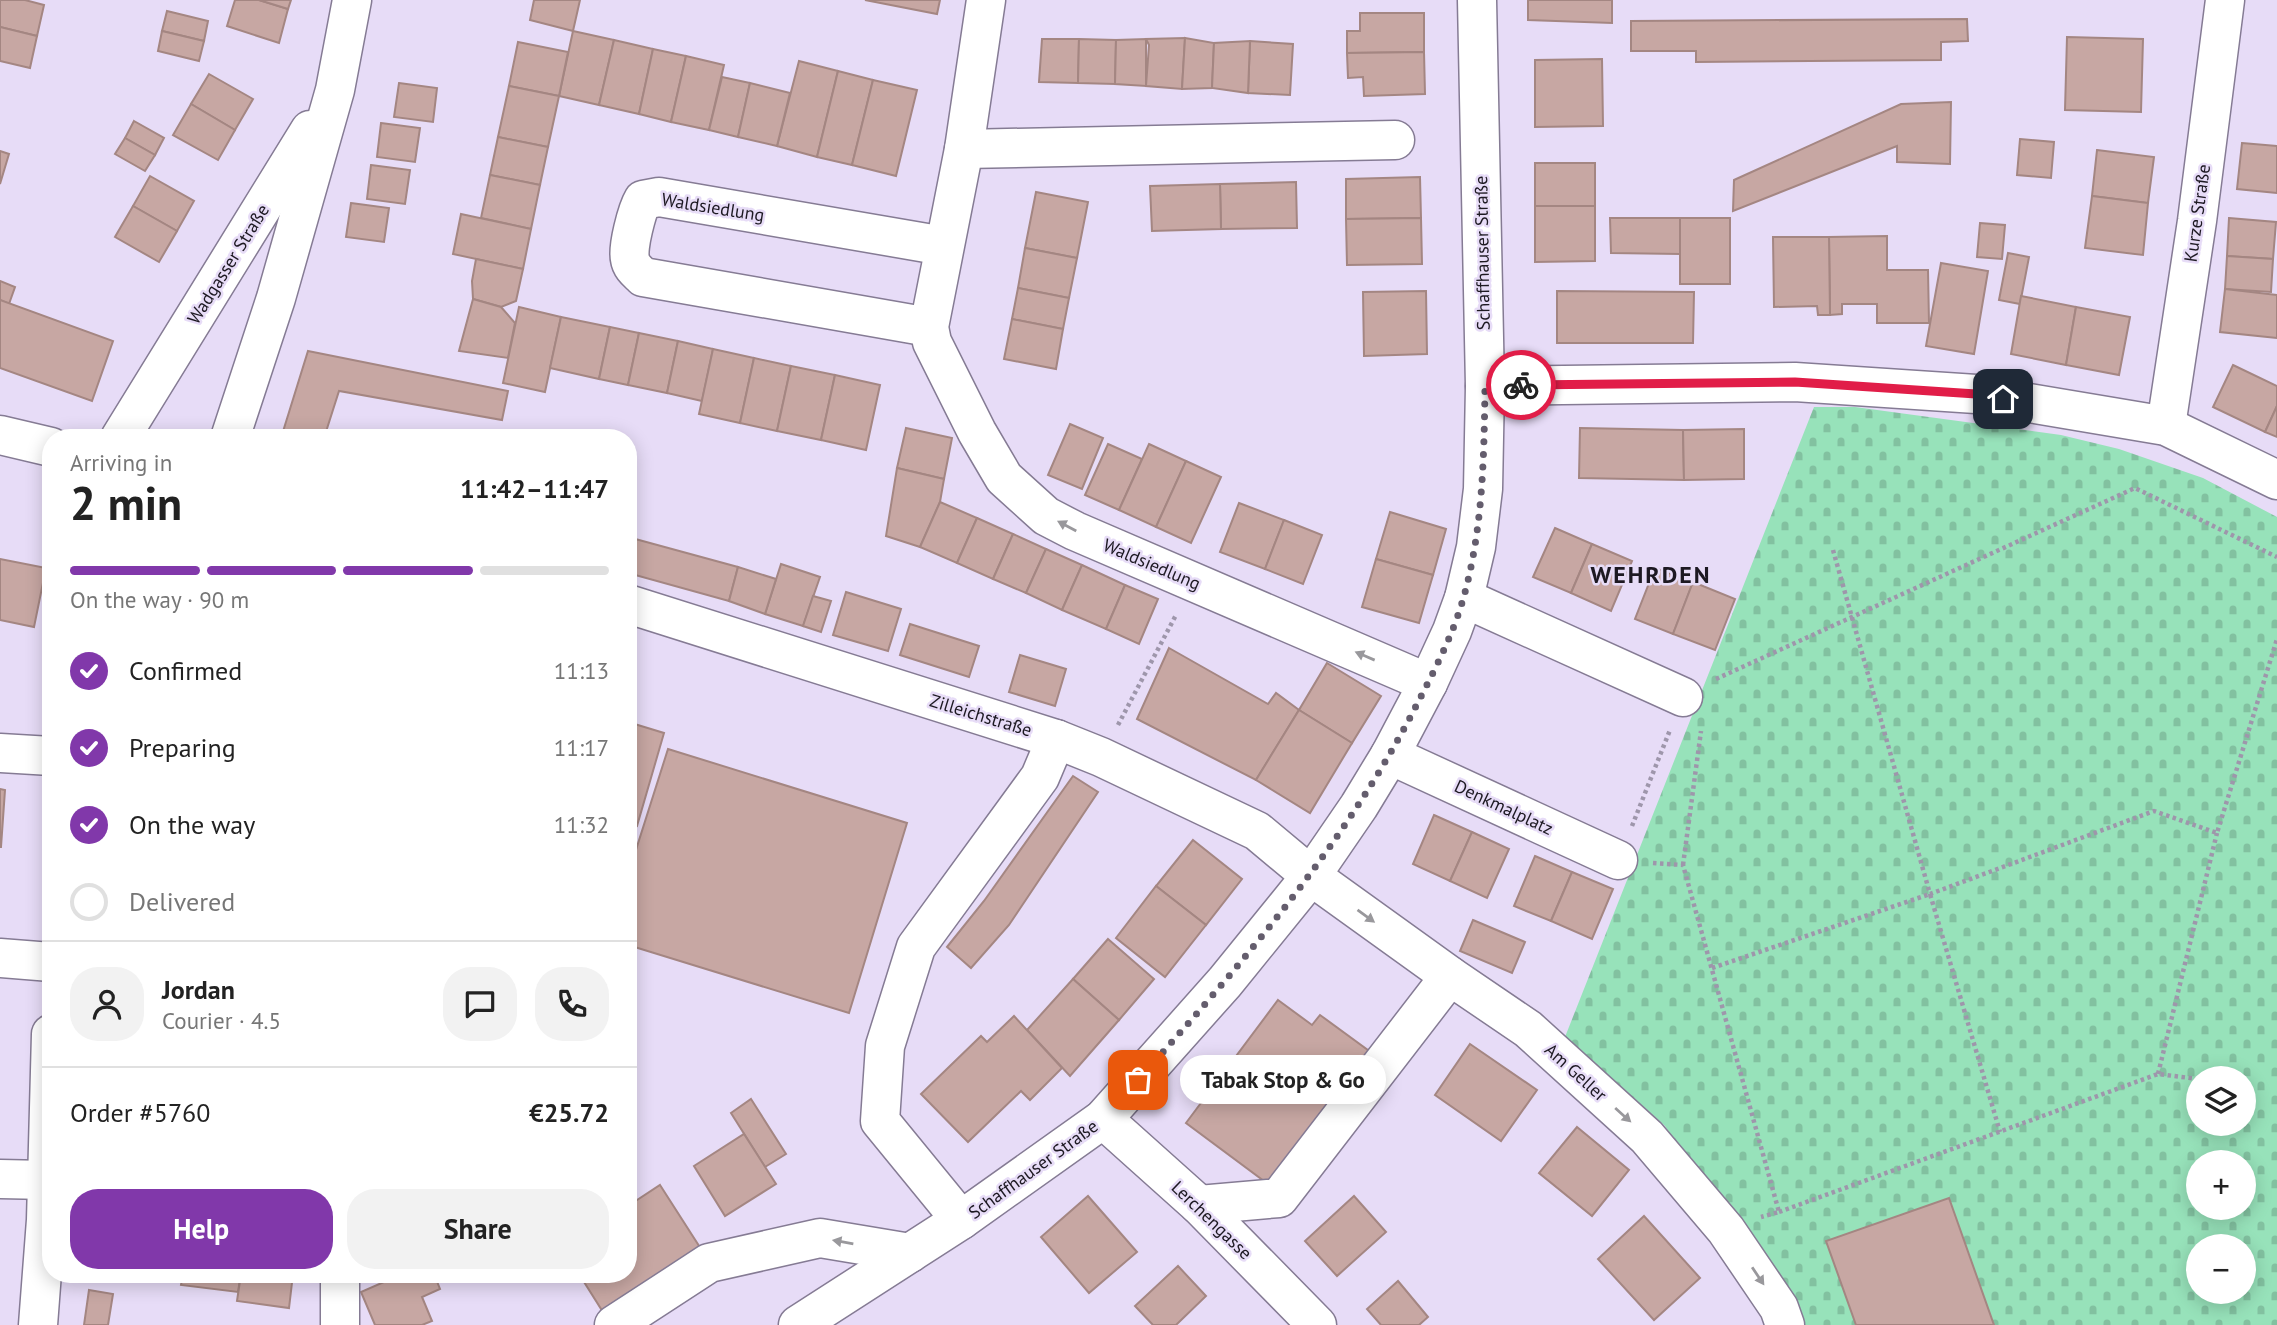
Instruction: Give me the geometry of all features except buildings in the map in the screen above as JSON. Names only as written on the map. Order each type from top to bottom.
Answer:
[{"type":"street","name":"Wadgasser Straße","points":[[233,429],[276,298],[335,90],[352,0]]},
{"type":"street","points":[[929,327],[964,149],[986,0]]},
{"type":"street","name":"Schaffhauser Straße","points":[[798,1325],[961,1220],[1103,1119],[1225,982],[1311,876],[1390,755],[1428,683],[1464,598],[1476,547],[1483,489],[1485,386],[1477,0]]},
{"type":"street","name":"Kurze Straße","points":[[2166,426],[2197,221],[2225,0]]},
{"type":"street","name":"Wadgasser Straße","points":[[126,429],[335,90]]},
{"type":"street","points":[[964,149],[1395,140]]},
{"type":"street","name":"Waldsiedlung","points":[[944,246],[659,197],[643,200],[637,211],[629,258],[634,269],[643,277],[929,327],[932,342],[977,432],[1004,478],[1046,516],[1075,531],[1428,683]]},
{"type":"street","points":[[1485,386],[1795,382],[1976,394],[2166,426],[2277,480]]},
{"type":"street","points":[[0,435],[42,445]]},
{"type":"street","points":[[1464,598],[1700,702]]},
{"type":"street","name":"Zilleichstraße","points":[[637,607],[1056,739],[1101,757],[1257,831],[1311,876]]},
{"type":"street","points":[[961,1220],[880,1121],[885,1046],[916,947],[1040,777],[1056,739]]},
{"type":"street","points":[[0,753],[42,755]]},
{"type":"street","name":"Denkmalplatz","points":[[1390,755],[1618,860]]},
{"type":"street","name":"Am Geller","points":[[1311,876],[1528,1029],[1647,1137],[1726,1230],[1779,1308],[1785,1325]]},
{"type":"street","points":[[0,958],[42,961]]},
{"type":"street","points":[[1199,1205],[1279,1198],[1450,976]]},
{"type":"street","name":"Lerchengasse","points":[[1103,1119],[1199,1205],[1317,1325]]},
{"type":"street","points":[[0,1179],[42,1180]]},
{"type":"street","points":[[614,1325],[709,1262],[820,1238],[910,1253]]},
{"type":"street","points":[[38,1325],[42,1261]]},
{"type":"street","points":[[340,1283],[340,1325]]},
{"type":"path","points":[[1684,865],[1618,860],[1700,702],[1852,617],[2136,488],[2277,557]]},
{"type":"path","points":[[1833,550],[2000,1132]]},
{"type":"path","points":[[1101,757],[1194,582]]},
{"type":"path","points":[[2158,1074],[2217,833],[2277,639]]},
{"type":"path","points":[[1700,702],[1684,865],[1779,1212]]},
{"type":"path","points":[[1712,968],[1930,894],[2154,811],[2217,833]]},
{"type":"path","points":[[1755,1219],[2158,1074],[2186,1078]]},
{"type":"green space","points":[[1814,407],[1855,407],[2061,435],[2119,449],[2203,478],[2277,517],[2277,1325],[1782,1325],[1665,1126],[1565,1037]]},
{"type":"way so far","points":[[1138,1080],[1225,982],[1311,876],[1390,755],[1428,683],[1464,598],[1476,547],[1483,489],[1485,386],[1521,385]]},
{"type":"place","name":"Tabak Stop & Go","points":[[1138,1080]]},
{"type":"district","name":"WEHRDEN","points":[[1651,574]]},
{"type":"route","points":[[1521,385],[1795,382],[1976,394],[2003,399]]}]
